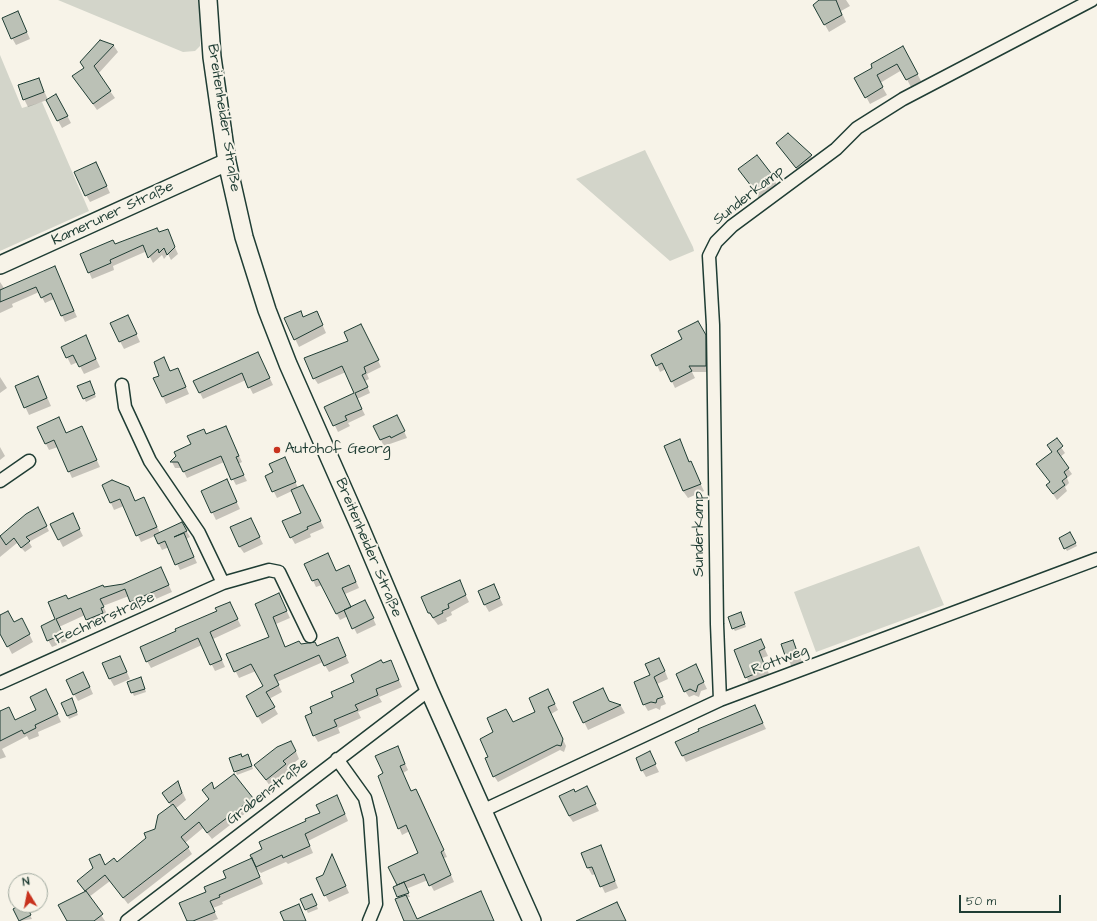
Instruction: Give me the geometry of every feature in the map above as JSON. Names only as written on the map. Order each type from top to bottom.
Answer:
[{"type":"street","name":"Breitenheider Straße","points":[[208,0],[212,57],[226,162],[244,237],[267,310],[288,364],[360,527],[429,690],[532,921]]},
{"type":"street","name":"Sunderkamp","points":[[720,700],[717,624],[713,340],[709,256],[716,242],[732,226],[836,149],[857,128],[903,99],[1092,0]]},
{"type":"street","name":"Kameruner Straße","points":[[0,265],[226,162]]},
{"type":"street","points":[[122,385],[125,407],[150,462],[199,533],[223,583]]},
{"type":"street","points":[[0,481],[29,461]]},
{"type":"street","name":"Rottweg","points":[[482,811],[720,700],[1097,558]]},
{"type":"street","name":"Fechnerstraße","points":[[1,680],[223,583],[269,570],[279,572],[310,636]]},
{"type":"street","name":"Grabenstraße","points":[[127,921],[429,690]]},
{"type":"street","points":[[337,759],[365,798],[370,818],[376,904],[369,921]]},
{"type":"shaded area","points":[[58,0],[200,0],[200,46],[195,51],[183,52]]},
{"type":"shaded area","points":[[0,55],[22,108],[42,102],[89,211],[0,251]]},
{"type":"shaded area","points":[[645,150],[694,251],[670,261],[576,179]]},
{"type":"shaded area","points":[[919,546],[944,605],[816,652],[794,592]]},
{"type":"building","points":[[819,0],[836,0],[842,15],[824,25],[813,5]]},
{"type":"building","points":[[18,11],[27,32],[11,39],[2,18]]},
{"type":"building","points":[[100,40],[114,45],[94,66],[111,91],[93,104],[72,76],[84,68],[80,62]]},
{"type":"building","points":[[903,46],[918,74],[906,80],[897,64],[877,75],[883,87],[865,98],[854,78],[872,68],[871,64]]},
{"type":"building","points":[[39,78],[44,92],[23,100],[18,85]]},
{"type":"building","points":[[56,94],[68,116],[57,121],[46,100]]},
{"type":"building","points":[[788,133],[812,155],[796,168],[776,143]]},
{"type":"building","points":[[757,155],[774,177],[755,191],[738,169]]},
{"type":"building","points":[[96,162],[107,186],[85,196],[74,172]]},
{"type":"building","points":[[157,228],[159,232],[168,229],[175,247],[167,255],[164,248],[159,253],[158,249],[148,258],[143,245],[110,260],[111,263],[88,273],[80,254],[113,240],[115,244]]},
{"type":"building","points":[[55,266],[74,311],[61,316],[51,293],[41,298],[36,287],[0,302],[0,290]]},
{"type":"building","points":[[301,311],[303,317],[317,311],[323,325],[294,340],[284,318]]},
{"type":"building","points":[[128,315],[137,334],[119,342],[110,323]]},
{"type":"building","points":[[698,321],[706,335],[706,366],[689,366],[692,371],[671,382],[662,363],[656,366],[651,355],[682,339],[678,331]]},
{"type":"building","points":[[361,324],[379,360],[364,367],[366,373],[362,375],[368,387],[355,393],[362,409],[345,416],[347,420],[333,426],[324,407],[354,393],[342,366],[313,379],[304,358],[348,341],[344,332]]},
{"type":"building","points":[[86,335],[96,359],[79,367],[73,355],[66,358],[61,347]]},
{"type":"building","points":[[258,352],[270,378],[248,388],[242,373],[199,393],[193,381]]},
{"type":"building","points":[[164,357],[170,371],[178,368],[186,387],[162,397],[153,378],[159,376],[154,362]]},
{"type":"building","points":[[38,376],[47,398],[24,408],[15,386]]},
{"type":"building","points":[[90,381],[95,394],[83,399],[77,386]]},
{"type":"building","points":[[397,415],[405,431],[391,438],[390,436],[380,440],[373,426]]},
{"type":"building","points":[[59,417],[66,433],[82,426],[97,460],[68,472],[54,440],[45,444],[37,427]]},
{"type":"building","points":[[226,426],[239,456],[236,457],[244,475],[231,480],[221,456],[183,472],[178,462],[170,462],[176,456],[174,452],[191,444],[187,436],[204,429],[206,434]]},
{"type":"building","points":[[1057,438],[1063,446],[1057,451],[1069,468],[1064,472],[1067,477],[1062,481],[1065,485],[1053,494],[1046,485],[1050,482],[1036,464],[1052,452],[1047,445]]},
{"type":"building","points":[[680,439],[689,462],[691,461],[701,484],[683,491],[664,446]]},
{"type":"building","points":[[285,457],[296,482],[272,492],[265,476],[273,472],[269,464]]},
{"type":"building","points":[[227,479],[237,502],[211,513],[201,491]]},
{"type":"building","points":[[112,480],[129,487],[135,501],[144,497],[157,527],[136,536],[120,499],[110,503],[102,485]]},
{"type":"building","points":[[303,485],[321,521],[307,527],[308,529],[290,538],[282,521],[301,513],[291,490]]},
{"type":"building","points":[[38,507],[47,526],[26,537],[30,541],[21,548],[14,538],[6,545],[0,536],[26,514]]},
{"type":"building","points":[[73,513],[80,529],[58,540],[50,524]]},
{"type":"building","points":[[251,518],[260,537],[239,547],[230,527]]},
{"type":"building","points":[[182,522],[187,531],[174,537],[184,533],[194,557],[175,565],[165,541],[158,544],[154,535]]},
{"type":"building","points":[[1070,532],[1076,543],[1064,549],[1059,538]]},
{"type":"building","points":[[328,553],[336,571],[349,565],[356,582],[342,588],[351,607],[336,614],[318,579],[312,581],[304,564]]},
{"type":"building","points":[[161,567],[169,585],[130,602],[125,589],[100,599],[104,607],[101,608],[103,613],[86,620],[81,608],[56,619],[63,634],[47,641],[41,626],[55,619],[48,602],[66,595],[68,599],[103,585],[104,587],[123,584]]},
{"type":"building","points":[[460,580],[466,595],[448,604],[449,608],[433,618],[430,613],[428,613],[421,597]]},
{"type":"building","points":[[494,584],[500,598],[484,605],[478,591]]},
{"type":"building","points":[[279,593],[287,611],[273,617],[285,647],[299,641],[301,644],[315,642],[317,646],[338,637],[346,656],[324,666],[319,655],[274,675],[279,685],[266,692],[275,707],[257,717],[246,696],[263,686],[251,664],[234,672],[226,654],[269,637],[255,604]]},
{"type":"building","points":[[365,600],[374,618],[352,629],[344,610]]},
{"type":"building","points":[[230,602],[238,619],[210,632],[222,660],[210,665],[198,638],[146,662],[140,647],[176,631],[175,629],[217,611],[215,608]]},
{"type":"building","points":[[8,611],[14,622],[22,618],[30,634],[7,647],[0,634],[0,615]]},
{"type":"building","points":[[741,612],[745,624],[732,629],[728,617]]},
{"type":"building","points":[[761,639],[765,648],[759,651],[766,669],[745,678],[734,650]]},
{"type":"building","points":[[793,640],[799,657],[787,661],[781,644]]},
{"type":"building","points":[[120,656],[127,672],[109,679],[102,663]]},
{"type":"building","points":[[659,658],[665,671],[654,677],[663,697],[657,699],[656,703],[651,702],[643,705],[634,682],[650,675],[645,664]]},
{"type":"building","points":[[381,660],[383,663],[391,660],[399,680],[376,689],[378,695],[355,705],[358,710],[334,720],[337,726],[313,736],[305,716],[312,713],[310,707],[333,697],[331,692],[354,682],[351,675]]},
{"type":"building","points":[[696,664],[704,682],[698,685],[696,692],[690,689],[684,692],[676,674]]},
{"type":"building","points":[[83,672],[90,687],[73,695],[66,680]]},
{"type":"building","points":[[141,677],[145,689],[131,693],[127,682]]},
{"type":"building","points":[[603,688],[609,701],[621,705],[583,723],[573,702]]},
{"type":"building","points":[[46,689],[58,714],[35,725],[36,728],[24,734],[22,730],[0,741],[0,711],[9,707],[15,720],[36,710],[30,697]]},
{"type":"building","points":[[548,689],[555,704],[548,707],[563,739],[561,746],[557,745],[493,777],[485,758],[488,757],[480,739],[493,732],[487,718],[506,709],[513,722],[535,712],[529,698]]},
{"type":"building","points":[[72,698],[77,712],[67,716],[61,703]]},
{"type":"building","points":[[755,705],[763,723],[682,756],[675,742],[699,731],[698,729]]},
{"type":"building","points":[[291,741],[296,751],[283,761],[286,764],[266,780],[254,765],[277,747]]},
{"type":"building","points":[[398,746],[405,764],[400,766],[411,791],[416,789],[444,850],[441,852],[451,875],[429,886],[424,874],[397,885],[388,867],[418,853],[406,825],[398,829],[378,776],[383,773],[375,756]]},
{"type":"building","points":[[650,751],[656,764],[641,771],[636,758]]},
{"type":"building","points":[[241,754],[242,757],[248,754],[252,766],[234,772],[229,758]]},
{"type":"building","points":[[234,774],[253,798],[207,833],[199,822],[181,837],[189,847],[123,898],[105,875],[85,891],[77,881],[93,868],[89,859],[100,854],[105,865],[114,858],[117,862],[146,838],[144,833],[155,829],[158,815],[173,804],[185,820],[209,799],[202,790],[212,782],[214,789]]},
{"type":"building","points":[[178,781],[182,793],[169,803],[162,793]]},
{"type":"building","points":[[587,786],[596,804],[569,816],[559,796],[574,789],[575,792]]},
{"type":"building","points":[[337,795],[345,814],[305,834],[310,846],[283,858],[282,855],[256,867],[250,855],[262,849],[259,842],[306,821],[305,819],[320,813],[316,805]]},
{"type":"building","points":[[601,845],[615,881],[600,887],[592,867],[587,868],[581,853]]},
{"type":"building","points":[[332,854],[346,886],[324,896],[316,878],[323,875]]},
{"type":"building","points":[[252,858],[260,877],[219,895],[220,897],[210,901],[215,912],[193,921],[187,921],[179,903],[206,892],[204,887],[226,878],[223,871]]},
{"type":"building","points":[[404,882],[409,893],[397,897],[393,887]]},
{"type":"building","points":[[86,891],[103,914],[94,921],[67,921],[58,905]]},
{"type":"building","points":[[481,891],[494,921],[404,921],[395,899],[406,895],[417,919]]},
{"type":"building","points":[[312,894],[317,905],[305,910],[300,899]]},
{"type":"building","points":[[617,902],[626,921],[576,921]]},
{"type":"building","points":[[299,904],[306,921],[284,921],[280,912]]},
{"type":"building","points":[[15,913],[30,913],[31,915],[19,921]]},
{"type":"place","name":"Autohof Georg","points":[[277,450]]}]
